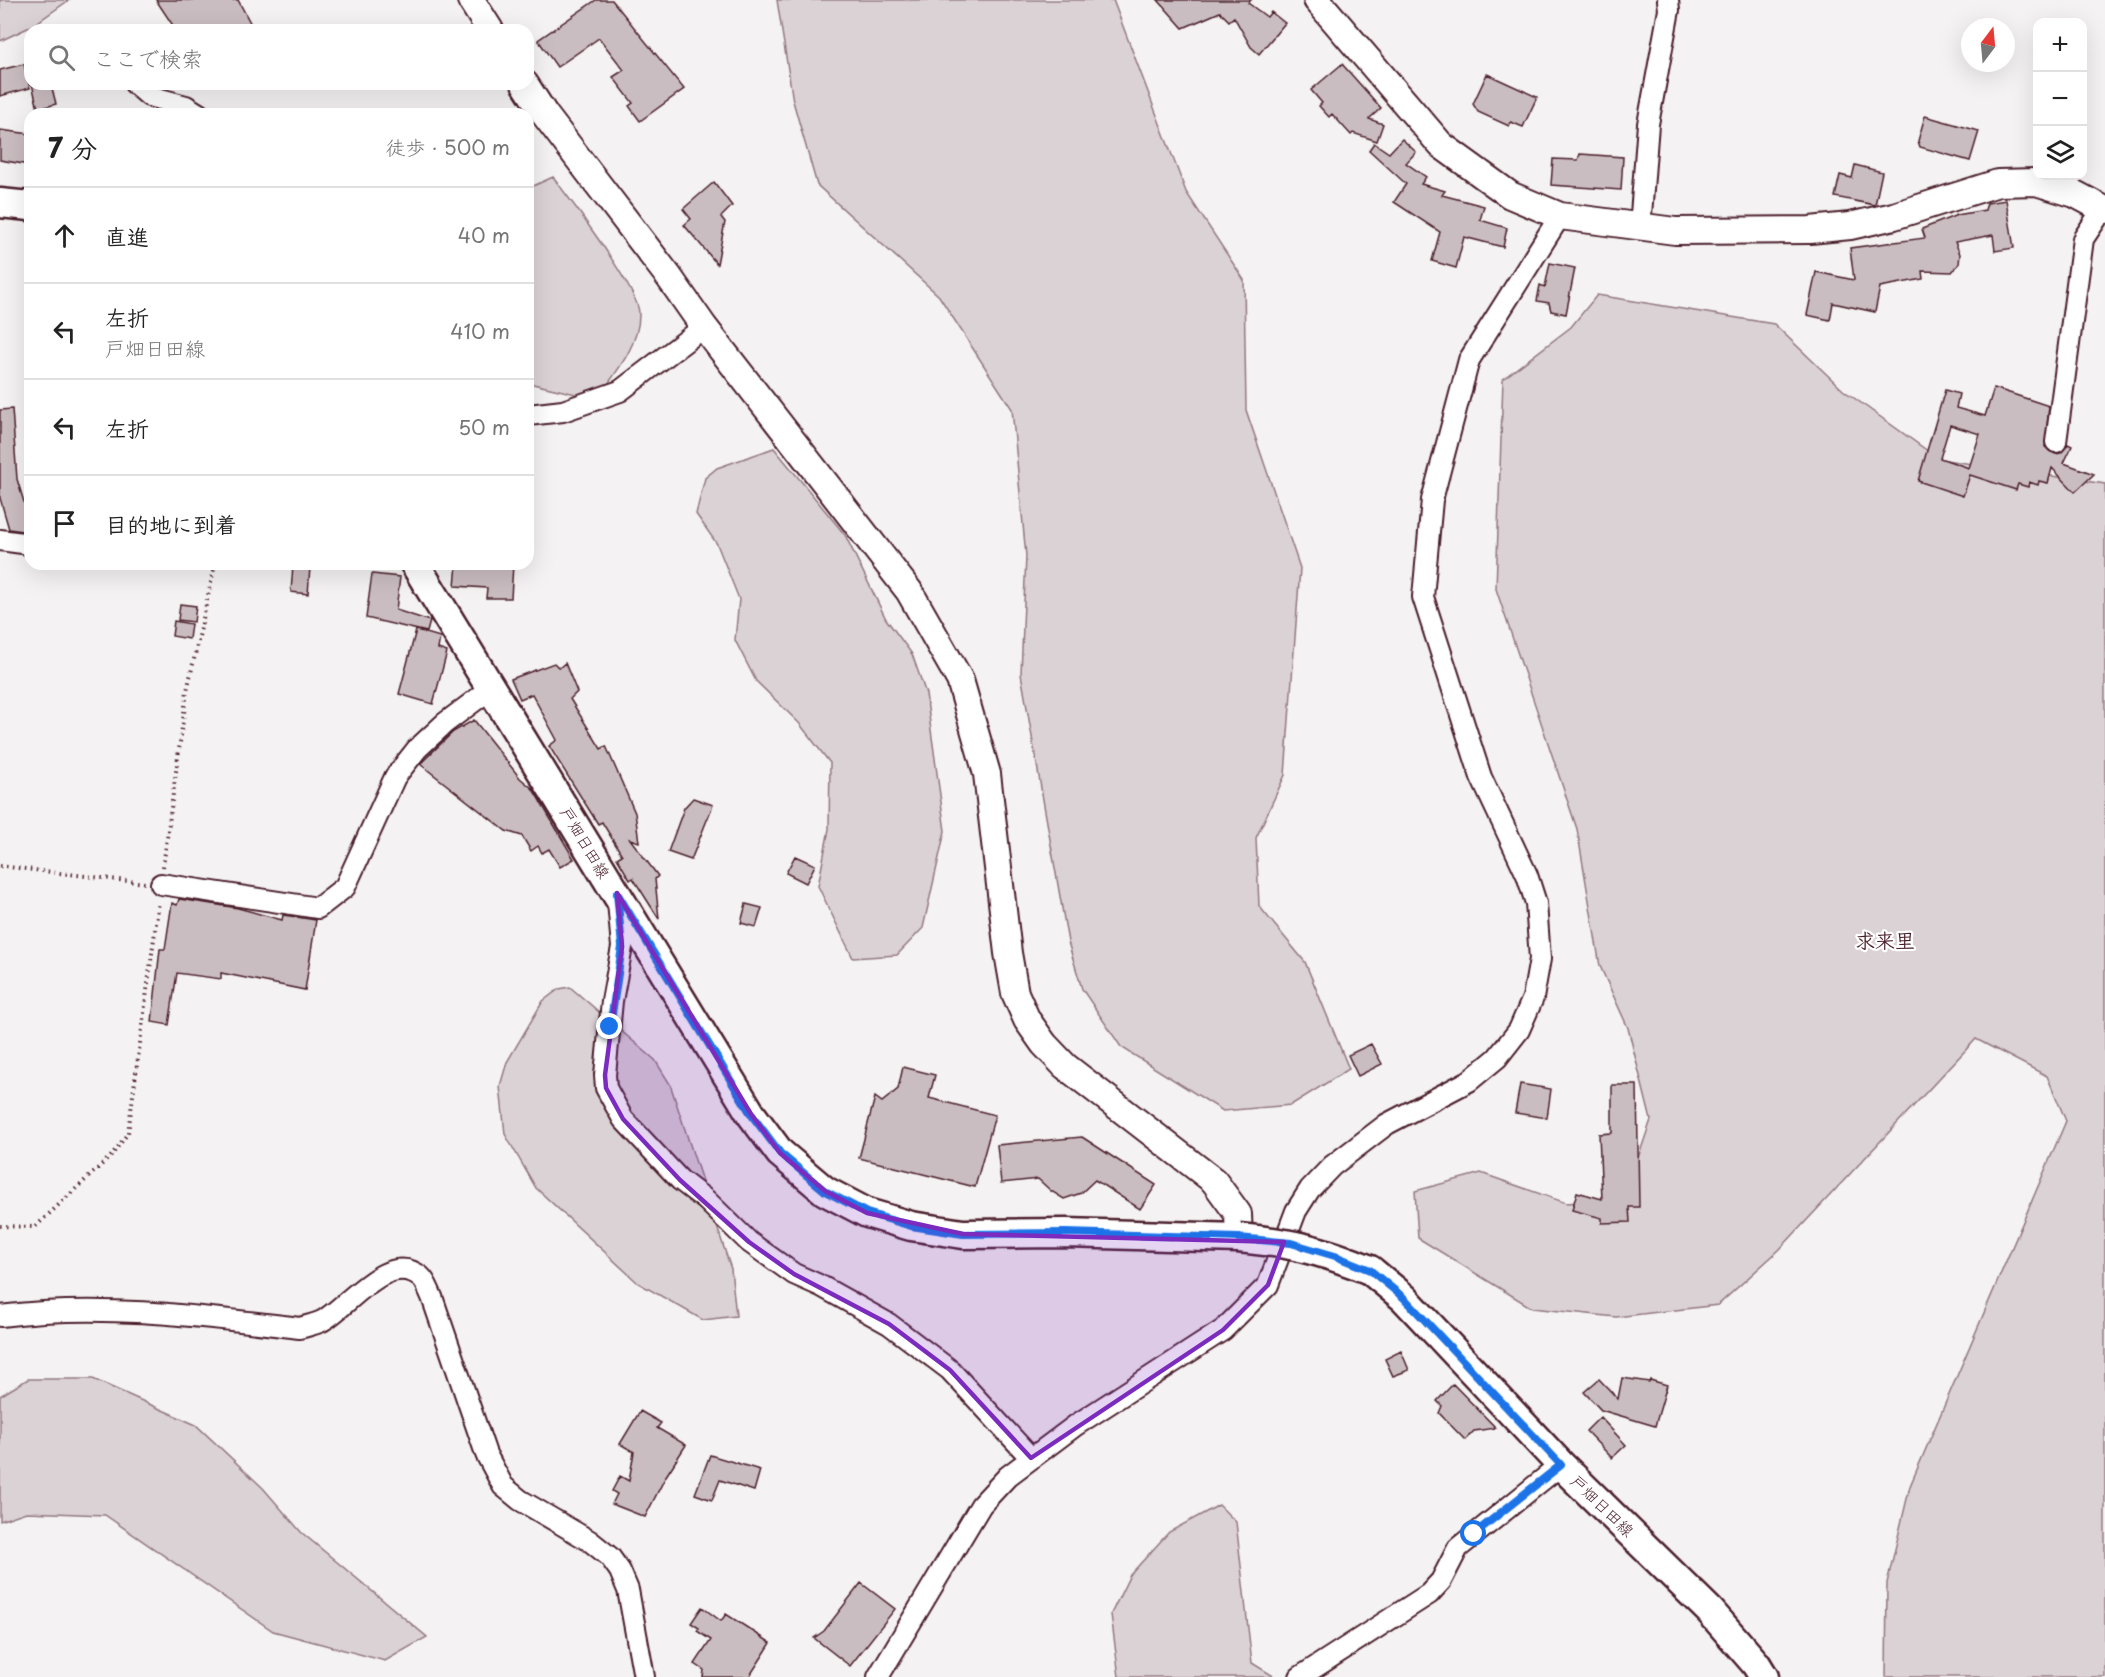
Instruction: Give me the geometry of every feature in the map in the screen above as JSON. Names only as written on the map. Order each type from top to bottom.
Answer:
[{"type":"main road","points":[[0,203],[24,205]]},
{"type":"main road","name":"戸畑日田線","points":[[419,570],[493,687],[751,1114],[780,1153],[825,1191],[867,1213],[911,1226],[963,1234],[1066,1233],[1239,1238],[1291,1243],[1335,1256],[1370,1270],[1404,1298],[1561,1465],[1710,1611],[1756,1664],[1764,1677]]},
{"type":"street","points":[[471,0],[486,24]]},
{"type":"street","points":[[1317,0],[1441,145],[1510,195],[1560,216],[1640,228],[1686,231],[1810,230],[1850,226],[1894,216],[1998,183],[2037,182],[2074,194],[2104,209],[2084,239],[2056,442]]},
{"type":"street","points":[[1640,228],[1648,124],[1670,10],[1668,0]]},
{"type":"street","points":[[142,90],[149,96],[189,108]]},
{"type":"street","points":[[529,90],[545,115],[669,277],[704,327],[909,591],[960,680],[987,774],[1008,953],[1015,993],[1027,1020],[1065,1066],[1214,1181],[1238,1215],[1239,1238]]},
{"type":"street","points":[[878,1677],[981,1505],[1008,1476],[1076,1425],[1223,1330],[1268,1285],[1296,1211],[1310,1189],[1349,1151],[1387,1124],[1469,1081],[1497,1058],[1519,1030],[1533,998],[1540,959],[1536,903],[1527,875],[1481,777],[1422,597],[1432,500],[1469,360],[1560,216]]},
{"type":"street","points":[[534,414],[563,411],[620,391],[704,327]]},
{"type":"street","points":[[0,540],[24,543]]},
{"type":"street","points":[[161,884],[318,908],[345,887],[395,777],[417,749],[445,723],[493,687]]},
{"type":"street","points":[[617,893],[622,947],[612,1001],[604,1075],[606,1088],[623,1119],[680,1180],[706,1200],[749,1242],[794,1274],[821,1286],[889,1324],[950,1370],[1030,1458]]},
{"type":"street","points":[[0,1316],[45,1310],[107,1309],[300,1328],[322,1320],[364,1286],[389,1272],[410,1272],[422,1278],[432,1297],[486,1454],[504,1486],[520,1500],[590,1541],[609,1557],[620,1571],[628,1590],[644,1677]]},
{"type":"street","points":[[1300,1677],[1429,1594],[1441,1581],[1458,1548],[1561,1465]]},
{"type":"path","points":[[0,1226],[35,1227],[111,1156],[129,1133],[187,691],[214,570]]},
{"type":"path","points":[[0,866],[161,884]]},
{"type":"highlighted area","points":[[617,893],[751,1114],[780,1153],[825,1191],[867,1213],[963,1234],[1284,1242],[1268,1285],[1223,1330],[1031,1458],[950,1370],[889,1324],[794,1274],[749,1242],[680,1180],[623,1119],[606,1088],[605,1075],[622,947]]},
{"type":"shaded area","points":[[0,0],[69,0],[35,24],[24,24],[24,30],[0,41]]},
{"type":"shaded area","points":[[777,0],[1113,0],[1186,192],[1244,280],[1246,410],[1300,568],[1285,775],[1256,838],[1259,906],[1305,962],[1349,1069],[1291,1105],[1223,1111],[1121,1047],[1082,989],[1068,942],[1021,674],[1026,556],[1012,409],[939,296],[817,185],[793,101]]},
{"type":"shaded area","points":[[553,177],[616,266],[636,302],[639,313],[638,325],[631,348],[597,399],[534,384],[534,186]]},
{"type":"shaded area","points":[[1597,295],[1774,324],[1843,390],[1939,459],[2105,484],[2105,1677],[1886,1677],[1887,1583],[1910,1486],[2066,1121],[2047,1076],[1976,1039],[1779,1250],[1718,1305],[1616,1317],[1532,1308],[1418,1238],[1415,1191],[1481,1173],[1566,1203],[1624,1199],[1651,1120],[1628,1028],[1600,966],[1577,829],[1496,589],[1503,379],[1571,327]]},
{"type":"shaded area","points":[[774,448],[845,535],[886,619],[912,654],[926,694],[945,831],[923,928],[897,955],[853,958],[818,886],[829,829],[830,763],[799,723],[756,681],[735,640],[739,599],[717,544],[696,514],[705,478],[717,468]]},
{"type":"shaded area","points":[[570,987],[655,1060],[670,1084],[731,1269],[736,1316],[703,1320],[638,1283],[536,1188],[505,1134],[500,1086],[507,1062],[543,1001],[559,989]]},
{"type":"shaded area","points":[[28,1379],[93,1379],[196,1425],[263,1488],[301,1532],[427,1637],[385,1661],[273,1631],[105,1515],[26,1512],[0,1521],[0,1396]]},
{"type":"shaded area","points":[[1219,1505],[1236,1522],[1252,1663],[1275,1677],[1119,1677],[1111,1614],[1130,1575],[1169,1532]]},
{"type":"building","points":[[156,0],[238,0],[251,24],[172,24]]},
{"type":"building","points":[[596,0],[612,0],[684,89],[640,121],[629,106],[633,103],[613,77],[624,70],[599,38],[557,67],[538,40]]},
{"type":"building","points":[[1158,0],[1251,0],[1248,3],[1267,17],[1271,12],[1285,23],[1259,54],[1251,47],[1234,17],[1229,21],[1220,12],[1183,28]]},
{"type":"building","points":[[24,64],[24,90],[0,96],[0,70]]},
{"type":"building","points":[[1342,64],[1381,108],[1369,119],[1383,124],[1377,141],[1353,133],[1351,135],[1332,114],[1329,117],[1319,106],[1322,103],[1311,90]]},
{"type":"building","points":[[1487,74],[1537,97],[1523,127],[1511,122],[1509,126],[1478,112],[1473,104]]},
{"type":"building","points":[[33,90],[52,90],[56,104],[38,108]]},
{"type":"building","points":[[1925,116],[1979,131],[1970,161],[1920,147],[1918,141]]},
{"type":"building","points":[[0,130],[24,133],[24,164],[0,160]]},
{"type":"building","points":[[1402,139],[1416,152],[1406,163],[1426,177],[1421,184],[1445,191],[1442,195],[1484,206],[1480,220],[1507,228],[1503,247],[1464,237],[1456,268],[1432,261],[1440,232],[1394,202],[1406,184],[1369,150],[1374,143],[1389,153]]},
{"type":"building","points":[[1580,154],[1623,157],[1621,190],[1551,185],[1553,159],[1578,160]]},
{"type":"building","points":[[1855,165],[1882,172],[1875,205],[1835,197],[1840,175],[1852,178]]},
{"type":"building","points":[[714,182],[732,206],[721,217],[725,222],[717,264],[684,225],[691,219],[683,209]]},
{"type":"building","points":[[2006,200],[2014,248],[1995,251],[1993,235],[1955,242],[1960,254],[1959,264],[1952,272],[1922,271],[1923,279],[1880,287],[1875,312],[1833,303],[1830,320],[1807,315],[1816,272],[1854,280],[1850,248],[1925,238],[1922,229],[1957,215],[1985,210],[1987,203]]},
{"type":"building","points":[[1550,263],[1575,268],[1566,314],[1551,311],[1549,303],[1537,301],[1540,285],[1545,287]]},
{"type":"building","points":[[1994,388],[2049,406],[2045,447],[2055,454],[2061,453],[2068,444],[2072,446],[2064,463],[2094,474],[2075,492],[2052,468],[2048,483],[2039,481],[2038,485],[2029,482],[2028,487],[2018,484],[2016,490],[1970,475],[1963,496],[1918,481],[1945,390],[1959,394],[1956,408],[1985,416]],"holes":[[[1950,425],[1980,434],[1969,468],[1940,458]]]},
{"type":"building","points":[[12,409],[17,479],[24,502],[24,530],[22,531],[9,529],[0,498],[0,410]]},
{"type":"building","points":[[293,570],[310,570],[308,594],[291,592]]},
{"type":"building","points":[[456,570],[513,570],[511,598],[486,598],[487,588],[455,586]]},
{"type":"building","points":[[372,574],[400,577],[396,610],[430,621],[427,632],[366,618]]},
{"type":"building","points":[[180,604],[196,606],[194,622],[178,620]]},
{"type":"building","points":[[174,621],[191,624],[189,639],[172,636]]},
{"type":"building","points":[[416,630],[440,637],[438,649],[447,652],[433,704],[399,694]]},
{"type":"building","points":[[554,663],[559,668],[565,663],[577,692],[570,699],[601,749],[606,746],[635,813],[639,842],[630,839],[658,876],[655,879],[659,919],[633,878],[630,880],[617,858],[622,855],[602,822],[598,824],[549,746],[557,740],[532,694],[520,699],[511,679]]},
{"type":"building","points":[[474,720],[520,778],[533,789],[574,859],[560,867],[549,849],[542,853],[538,846],[531,851],[522,836],[506,831],[420,764],[453,732]]},
{"type":"building","points":[[693,798],[713,805],[691,860],[668,852],[684,808]]},
{"type":"building","points":[[795,856],[815,865],[806,883],[786,873]]},
{"type":"building","points":[[179,899],[238,908],[282,920],[283,915],[316,920],[305,990],[221,973],[221,979],[177,973],[169,1025],[152,1022],[160,949],[165,949],[172,903],[177,905]]},
{"type":"building","points":[[746,904],[762,908],[756,927],[741,923]]},
{"type":"building","points":[[1371,1044],[1382,1064],[1358,1076],[1348,1055]]},
{"type":"building","points":[[903,1067],[935,1075],[929,1098],[995,1115],[975,1187],[859,1158],[875,1097],[882,1102],[898,1089]]},
{"type":"building","points":[[1520,1084],[1551,1089],[1547,1118],[1515,1113]]},
{"type":"building","points":[[1612,1085],[1637,1085],[1639,1207],[1629,1207],[1630,1222],[1602,1223],[1602,1218],[1572,1210],[1577,1192],[1602,1199],[1599,1134],[1612,1133]]},
{"type":"building","points":[[1082,1137],[1156,1185],[1140,1209],[1095,1180],[1081,1193],[1064,1199],[1038,1179],[1001,1183],[997,1145]]},
{"type":"building","points":[[1401,1351],[1409,1370],[1393,1376],[1385,1359]]},
{"type":"building","points":[[1622,1378],[1649,1382],[1650,1380],[1667,1385],[1655,1426],[1601,1410],[1584,1392],[1599,1379],[1618,1399]]},
{"type":"building","points":[[1453,1384],[1496,1428],[1474,1431],[1465,1440],[1439,1413],[1442,1406],[1437,1401]]},
{"type":"building","points":[[640,1411],[661,1423],[657,1428],[686,1445],[666,1476],[645,1517],[612,1504],[617,1494],[612,1491],[620,1476],[629,1481],[634,1452],[620,1444]]},
{"type":"building","points":[[1600,1417],[1626,1445],[1612,1458],[1586,1431]]},
{"type":"building","points":[[710,1455],[760,1470],[754,1491],[720,1480],[712,1500],[695,1494]]},
{"type":"building","points":[[861,1583],[895,1609],[850,1666],[814,1638],[824,1631]]},
{"type":"building","points":[[702,1607],[721,1621],[726,1614],[771,1643],[749,1677],[703,1677],[704,1670],[695,1664],[711,1640],[697,1631],[699,1628],[691,1623]]},
{"type":"district","name":"求来里","points":[[1885,940]]},
{"type":"route","points":[[610,1027],[612,1001],[622,947],[617,893],[751,1114],[780,1153],[825,1191],[867,1213],[911,1226],[963,1234],[1066,1233],[1239,1238],[1291,1243],[1335,1256],[1370,1270],[1404,1298],[1561,1465],[1474,1534]]}]
